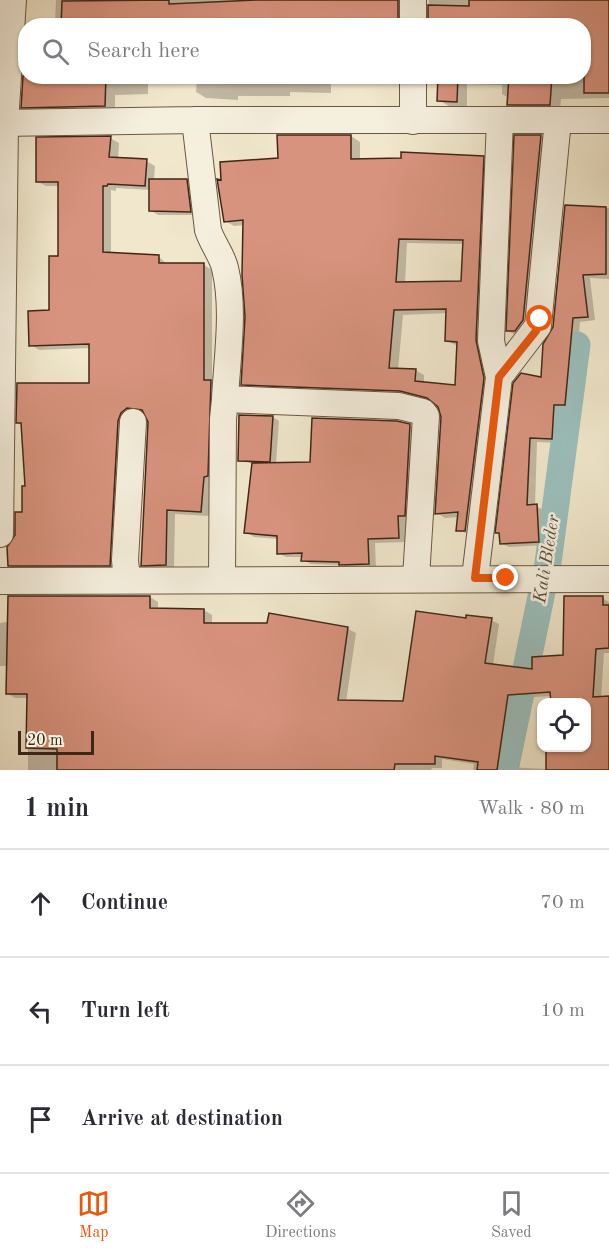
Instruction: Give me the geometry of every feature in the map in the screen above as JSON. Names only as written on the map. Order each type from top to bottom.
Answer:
[{"type":"street","points":[[0,534],[2,123],[13,0]]},
{"type":"street","points":[[413,0],[413,18]]},
{"type":"street","points":[[413,84],[413,121]]},
{"type":"street","points":[[2,123],[195,120],[609,120]]},
{"type":"street","points":[[195,120],[208,230],[212,245],[224,265],[229,287],[225,399],[222,419],[222,579]]},
{"type":"street","points":[[475,578],[499,377],[491,341],[500,120]]},
{"type":"street","points":[[499,377],[538,326],[558,120]]},
{"type":"street","points":[[225,399],[399,406],[423,412],[426,416],[416,578]]},
{"type":"street","points":[[127,581],[125,560],[133,422]]},
{"type":"street","points":[[0,581],[506,578],[583,581],[609,579]]},
{"type":"building","points":[[169,0],[169,4],[256,0],[398,0],[398,18],[61,18],[62,1]]},
{"type":"building","points":[[469,0],[609,0],[609,93],[584,93],[584,84],[591,84],[591,18],[428,18],[428,5],[469,6]]},
{"type":"building","points":[[22,84],[106,84],[105,106],[21,108]]},
{"type":"building","points":[[438,84],[458,84],[457,102],[437,101]]},
{"type":"building","points":[[508,84],[551,84],[550,105],[507,105]]},
{"type":"building","points":[[277,135],[351,135],[351,159],[401,158],[401,152],[484,156],[476,340],[484,378],[465,531],[456,531],[458,512],[435,514],[441,417],[438,407],[427,398],[400,391],[241,385],[245,317],[242,275],[243,220],[224,222],[217,179],[221,180],[220,162],[278,158]],"holes":[[[399,239],[463,240],[461,281],[396,282]],[[446,309],[445,341],[457,342],[455,385],[415,381],[416,369],[389,368],[394,310]]]},
{"type":"building","points":[[514,135],[541,135],[523,320],[515,331],[506,331]]},
{"type":"building","points":[[111,136],[109,157],[147,159],[145,186],[108,184],[103,186],[103,252],[159,255],[159,263],[204,263],[204,380],[211,380],[208,476],[204,477],[201,512],[167,510],[166,565],[141,566],[148,422],[142,410],[127,408],[121,413],[118,421],[110,566],[8,566],[7,547],[15,535],[15,512],[22,512],[22,486],[25,486],[21,423],[16,423],[17,383],[89,383],[89,344],[29,346],[28,311],[49,310],[49,256],[58,256],[58,182],[36,182],[36,137]]},
{"type":"building","points":[[149,179],[187,179],[191,212],[149,211]]},
{"type":"building","points":[[565,205],[606,207],[606,274],[583,275],[588,317],[573,318],[565,405],[554,405],[552,439],[530,438],[527,505],[537,504],[539,542],[500,544],[499,533],[495,533],[513,383],[521,373],[541,377],[543,344],[553,327]]},
{"type":"building","points":[[239,415],[273,416],[270,462],[238,461]]},
{"type":"building","points":[[312,418],[397,421],[410,424],[405,516],[398,516],[399,538],[368,539],[369,564],[339,565],[339,562],[301,561],[302,553],[277,554],[277,536],[244,533],[252,463],[310,462]]},
{"type":"building","points":[[8,596],[150,596],[150,608],[204,609],[204,623],[267,623],[269,613],[348,627],[338,700],[403,701],[416,611],[466,618],[466,615],[492,618],[485,663],[532,669],[532,657],[563,655],[564,596],[603,596],[603,605],[609,605],[609,648],[596,649],[593,697],[609,696],[609,770],[546,770],[546,752],[591,752],[591,698],[551,698],[550,692],[508,695],[497,770],[477,770],[478,762],[435,756],[435,764],[395,764],[394,770],[57,770],[57,749],[26,748],[27,694],[6,694]]},
{"type":"waterway","name":"Kali Bleder","points":[[505,770],[548,563],[577,345]]},
{"type":"route","points":[[506,578],[475,578],[483,525],[489,453],[499,377],[536,331],[540,319]]}]
